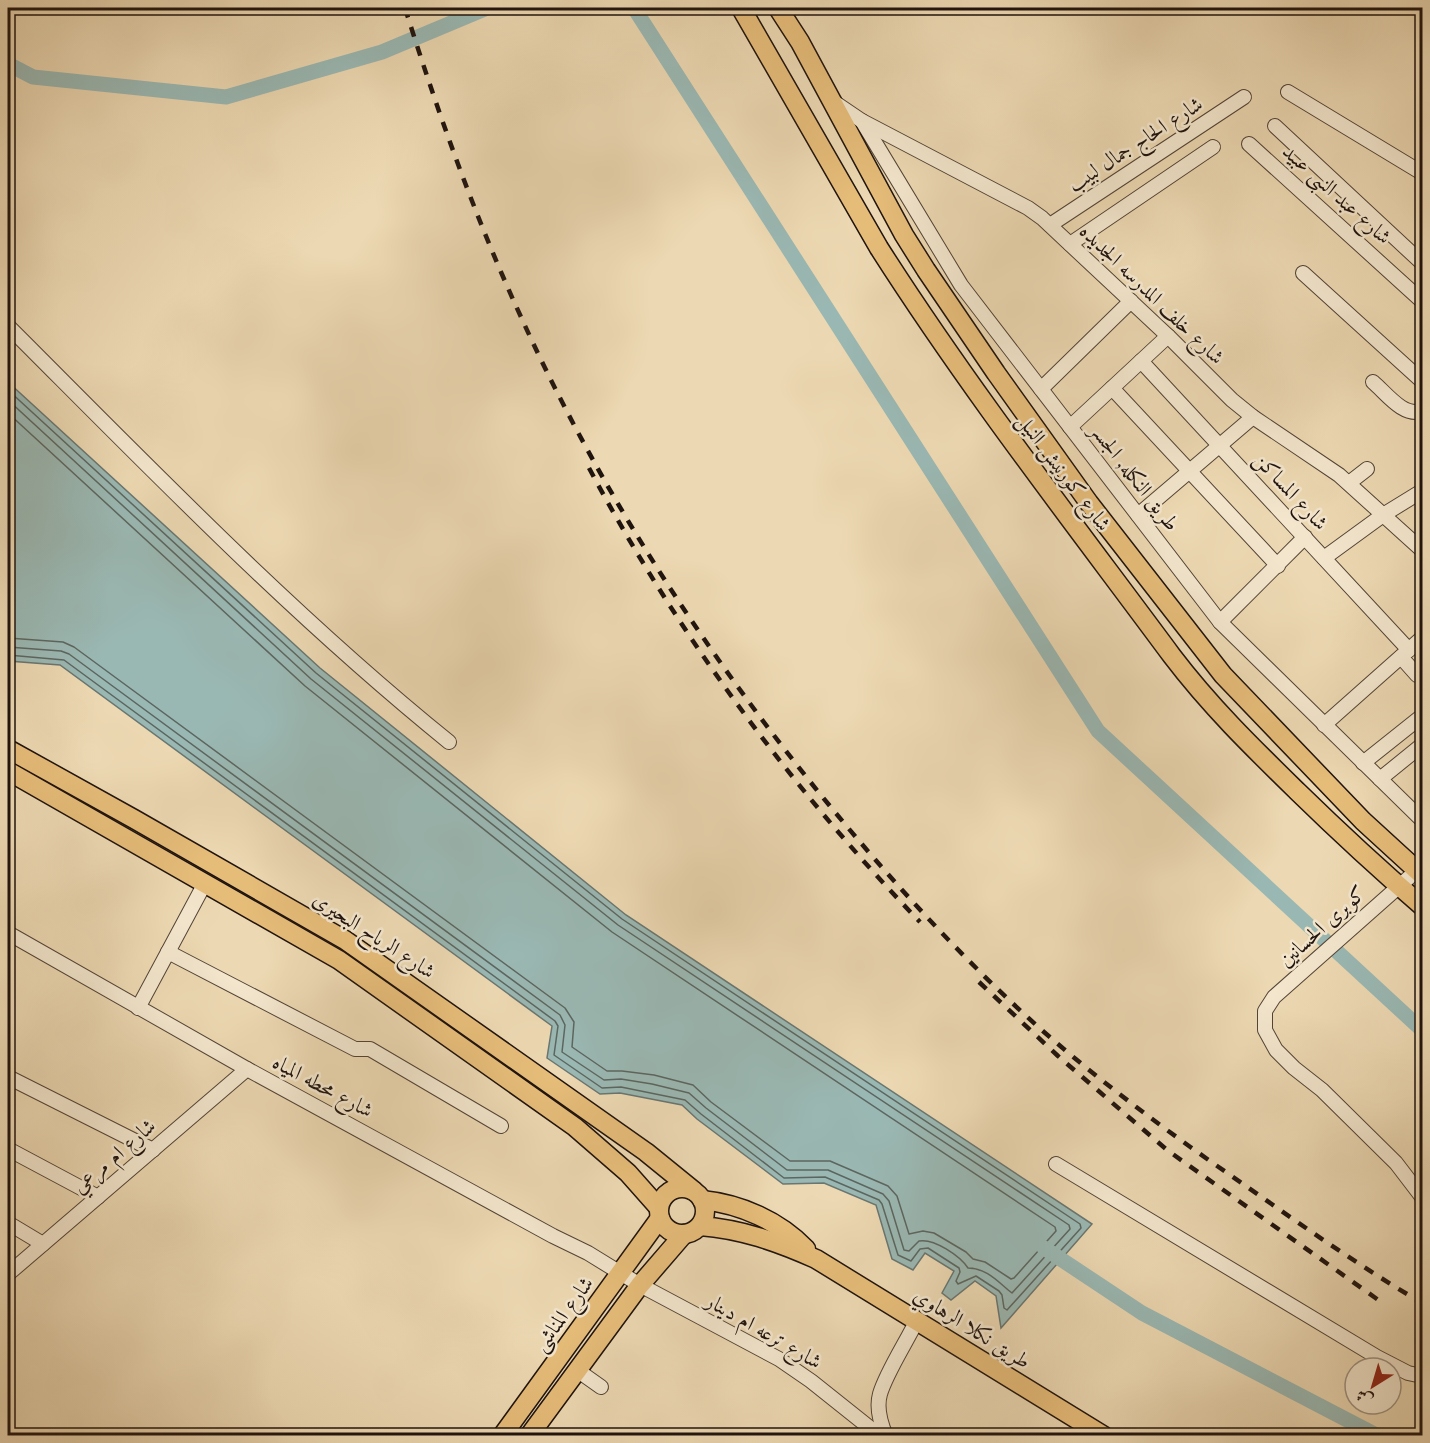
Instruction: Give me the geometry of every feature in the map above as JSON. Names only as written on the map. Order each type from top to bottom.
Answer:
[{"type":"main road","name":"شارع كورنيش النيل","points":[[741,8],[901,282],[974,389],[1200,693],[1231,727],[1346,839],[1422,906]]},
{"type":"main road","name":"شارع كورنيش النيل","points":[[778,8],[800,42],[904,235],[996,373],[1089,503],[1194,640],[1238,692],[1363,821],[1421,870]]},
{"type":"main road","name":"شارع الرياح البحيرى","points":[[8,749],[345,940],[645,1152],[698,1196]]},
{"type":"main road","name":"شارع الرياح البحيرى","points":[[8,771],[310,942],[369,980],[575,1127],[628,1173],[659,1213]]},
{"type":"main road","points":[[628,1173],[645,1152]]},
{"type":"main road","points":[[529,1436],[640,1285],[692,1230],[705,1214],[698,1196],[685,1188],[668,1193],[662,1199],[659,1213],[669,1231],[692,1230]]},
{"type":"main road","name":"طريق نكلا الرهاوي","points":[[698,1196],[756,1214],[788,1233],[816,1259]]},
{"type":"main road","name":"شارع المناشى","points":[[502,1436],[620,1274],[659,1213]]},
{"type":"main road","name":"طريق نكلا الرهاوي","points":[[692,1230],[723,1228],[747,1233],[771,1240],[816,1259],[1104,1436]]},
{"type":"street","points":[[1288,92],[1422,173]]},
{"type":"street","name":"شارع الحاج جمال لبيب","points":[[1050,225],[1244,97]]},
{"type":"street","name":"شارع خلف المدرسه الجديده","points":[[831,100],[862,121],[1028,208],[1050,225],[1131,301],[1232,400],[1348,483],[1422,550]]},
{"type":"street","name":"طريق النكله, الجسر","points":[[862,121],[961,285],[1220,622],[1422,820]]},
{"type":"street","points":[[1275,126],[1422,263]]},
{"type":"street","name":"شارع عبد النبى عبيد","points":[[1250,144],[1422,301]]},
{"type":"street","points":[[1070,244],[1213,147]]},
{"type":"street","points":[[1303,273],[1422,381]]},
{"type":"street","points":[[1041,389],[1131,301]]},
{"type":"street","points":[[8,326],[290,604],[394,698],[449,742]]},
{"type":"street","points":[[1070,427],[1168,336]]},
{"type":"street","name":"شارع المساكن","points":[[1141,361],[1324,558],[1405,653],[1417,675]]},
{"type":"street","points":[[1373,382],[1406,411],[1414,413],[1422,411]]},
{"type":"street","points":[[1112,388],[1278,566]]},
{"type":"street","points":[[1138,515],[1253,417]]},
{"type":"street","points":[[1348,483],[1367,469]]},
{"type":"street","points":[[1324,558],[1383,515],[1422,491]]},
{"type":"street","points":[[1220,622],[1305,537]]},
{"type":"street","points":[[1324,725],[1422,638]]},
{"type":"street","points":[[1363,763],[1422,716]]},
{"type":"street","points":[[1380,779],[1422,745]]},
{"type":"street","name":"كوبرى الحسانين","points":[[1421,870],[1399,886],[1274,997],[1265,1011],[1264,1030],[1276,1050],[1322,1090],[1396,1163],[1422,1197]]},
{"type":"street","points":[[138,1008],[205,883]]},
{"type":"street","name":"شارع محطه المياه","points":[[8,933],[248,1069],[588,1253],[620,1274]]},
{"type":"street","points":[[168,952],[356,1049],[370,1049],[501,1126]]},
{"type":"street","name":"شارع ام مرعي","points":[[8,1274],[248,1069]]},
{"type":"street","points":[[8,1077],[153,1150]]},
{"type":"street","points":[[8,1149],[98,1197]]},
{"type":"street","points":[[1056,1164],[1377,1356],[1408,1373],[1422,1376]]},
{"type":"street","points":[[8,1223],[43,1244]]},
{"type":"street","name":"شارع ترعه ام دينار","points":[[620,1274],[778,1359],[811,1381],[880,1436]]},
{"type":"street","points":[[886,1436],[878,1409],[880,1393],[917,1320]]},
{"type":"street","points":[[577,1370],[602,1388]]},
{"type":"water","points":[[8,382],[320,668],[626,915],[1092,1224],[1001,1328],[996,1296],[975,1281],[951,1300],[942,1293],[954,1271],[925,1253],[913,1270],[892,1259],[876,1205],[824,1183],[783,1184],[682,1105],[620,1093],[600,1094],[547,1058],[552,1026],[60,665],[8,661]]},
{"type":"waterway","points":[[8,64],[33,77],[226,97],[382,52],[487,8]]},
{"type":"waterway","points":[[634,8],[1098,731],[1422,1030]]},
{"type":"waterway","points":[[1044,1248],[1142,1313],[1378,1436]]},
{"type":"railway","points":[[405,8],[444,126],[473,203],[504,279],[553,385],[588,452],[666,581],[707,644],[797,765],[891,878],[965,957],[1044,1032],[1117,1092],[1194,1149],[1333,1246],[1422,1303]]},
{"type":"railway","points":[[589,468],[660,590],[698,649],[739,706],[781,763],[826,817],[920,922]]},
{"type":"railway","points":[[979,982],[1058,1056],[1167,1150],[1384,1304]]}]
